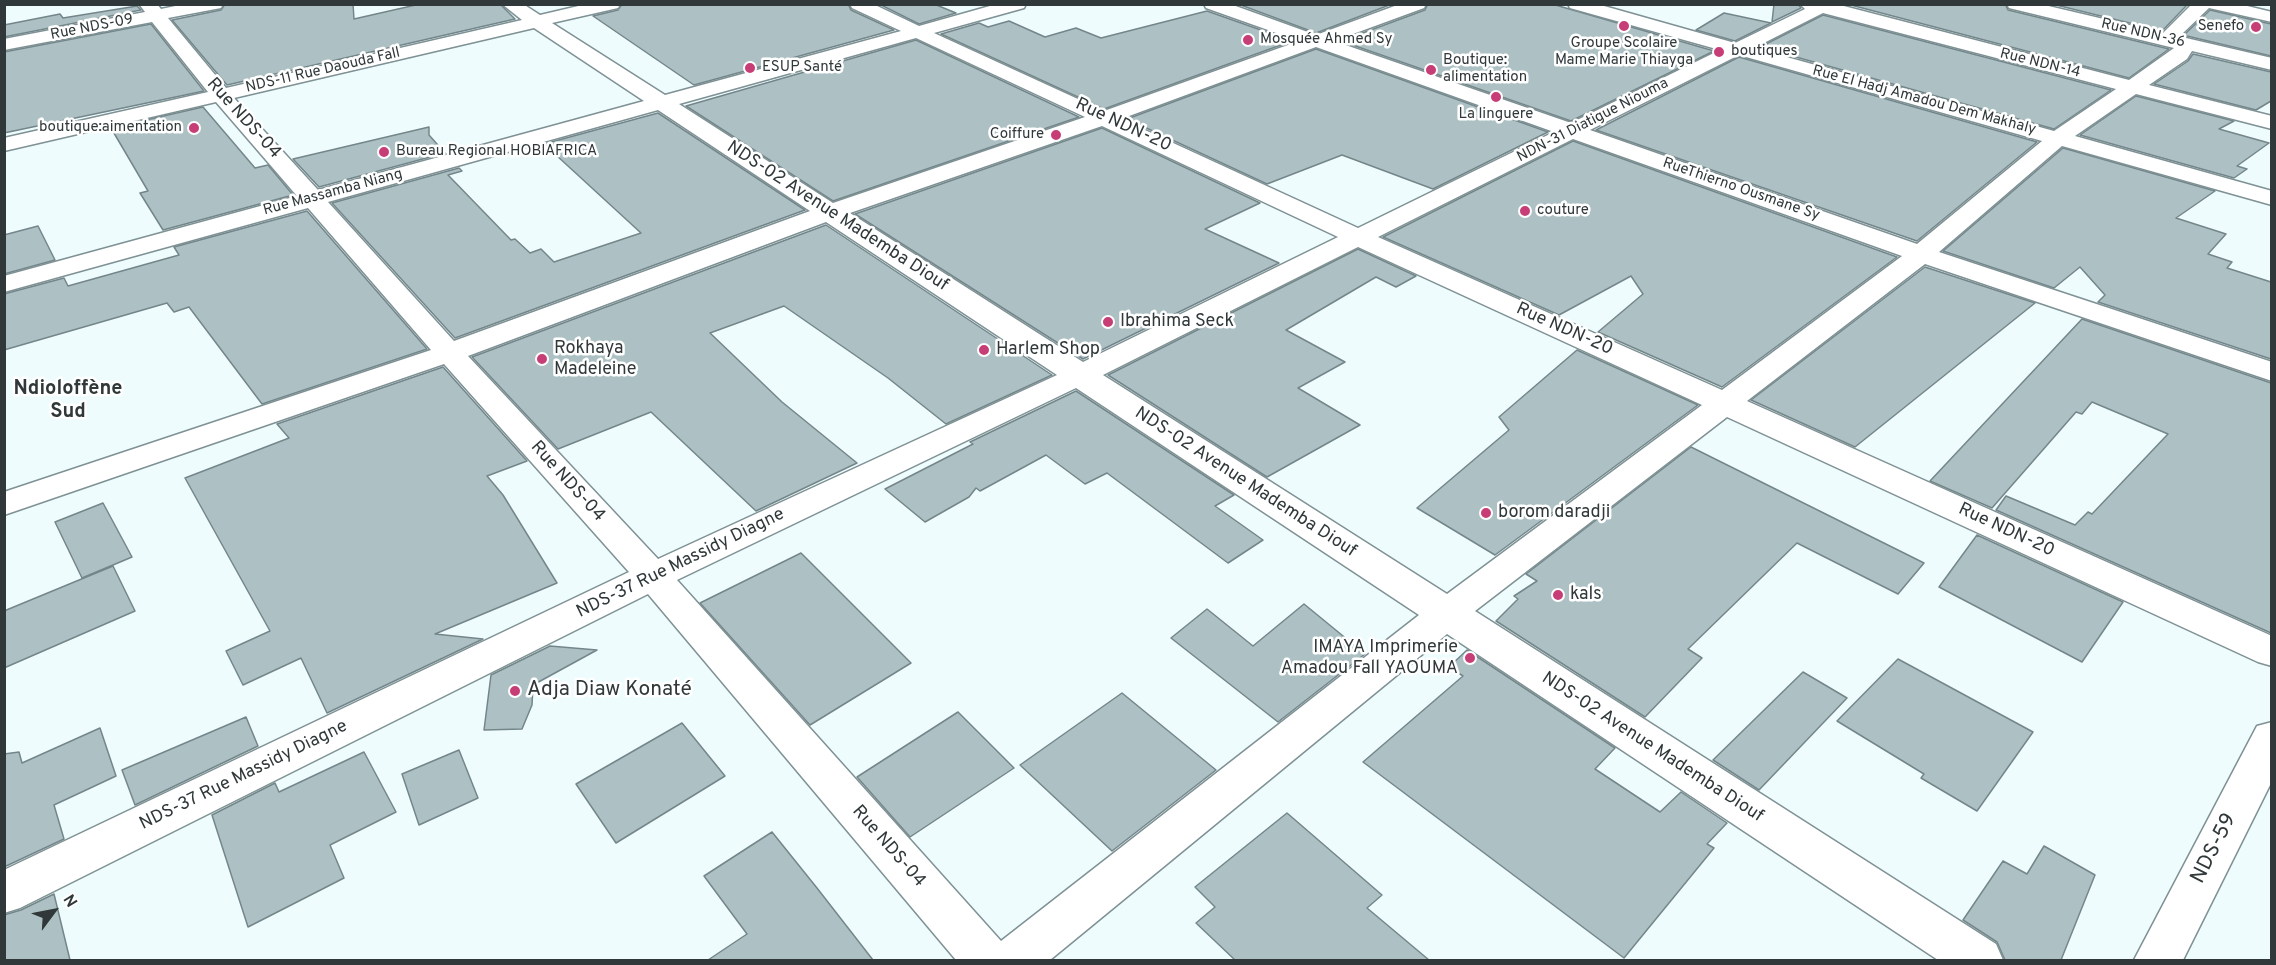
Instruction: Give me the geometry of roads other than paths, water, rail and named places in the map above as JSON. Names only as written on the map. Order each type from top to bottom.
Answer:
[{"type":"street","name":"Rue NDS-09","points":[[4,45],[151,10],[215,4]]},
{"type":"street","name":"NDS-11 Rue Daouda Fall","points":[[4,145],[221,95],[524,13],[612,4]]},
{"type":"street","name":"Rue NDN-20","points":[[858,4],[1105,117],[1358,237],[2271,652]]},
{"type":"street","name":"Rue Massamba Niang","points":[[4,284],[663,104],[1018,4]]},
{"type":"street","name":"RueThierno Ousmane Sy","points":[[1212,4],[1921,254],[2271,372]]},
{"type":"street","points":[[4,504],[448,353],[829,212],[1105,117],[1418,4]]},
{"type":"street","name":"Rue El Hadj Amadou Dem Makhaly","points":[[1576,4],[2271,198]]},
{"type":"street","name":"Rue NDN-36","points":[[2015,4],[2271,64]]},
{"type":"street","points":[[1014,960],[1446,614],[1921,254],[2058,138],[2180,55],[2184,48],[2172,34],[2203,4]]},
{"type":"street","points":[[2213,4],[2271,17]]},
{"type":"street","name":"NDN-31 Diatigue Niouma","points":[[1358,237],[1575,131],[1818,6]]},
{"type":"street","name":"Rue NDN-14","points":[[1818,6],[2271,123]]},
{"type":"street","name":"Rue NDS-04","points":[[151,10],[221,95],[448,353],[653,576],[986,960]]},
{"type":"street","name":"NDS-02 Avenue Mademba Diouf","points":[[524,13],[1979,960]]},
{"type":"street","name":"NDS-37 Rue Massidy Diagne","points":[[4,893],[653,576],[1080,375],[1358,237]]},
{"type":"street","name":"NDS-59","points":[[2158,960],[2271,738]]},
{"type":"place","name":"Groupe Scolaire Mame Marie Thiayga","points":[[1624,26]]},
{"type":"place","name":"Senefo","points":[[2256,27]]},
{"type":"place","name":"Mosquée Ahmed Sy","points":[[1248,40]]},
{"type":"place","name":"boutiques","points":[[1719,52]]},
{"type":"place","name":"ESUP Santé","points":[[750,68]]},
{"type":"place","name":"Boutique: alimentation","points":[[1431,70]]},
{"type":"place","name":"La linguere","points":[[1496,97]]},
{"type":"place","name":"boutique:aimentation","points":[[194,128]]},
{"type":"place","name":"Coiffure","points":[[1056,135]]},
{"type":"place","name":"Bureau Regional HOBIAFRICA","points":[[384,152]]},
{"type":"place","name":"couture","points":[[1525,211]]},
{"type":"place","name":"Ibrahima Seck","points":[[1108,322]]},
{"type":"place","name":"Harlem Shop","points":[[984,350]]},
{"type":"place","name":"Rokhaya Madeleine","points":[[542,359]]},
{"type":"place","name":"borom daradji","points":[[1486,513]]},
{"type":"place","name":"kals","points":[[1558,595]]},
{"type":"place","name":"IMAYA Imprimerie Amadou Fall YAOUMA","points":[[1470,658]]},
{"type":"place","name":"Adja Diaw Konaté","points":[[515,691]]},
{"type":"district","name":"Ndioloffène Sud","points":[[68,402]]}]
